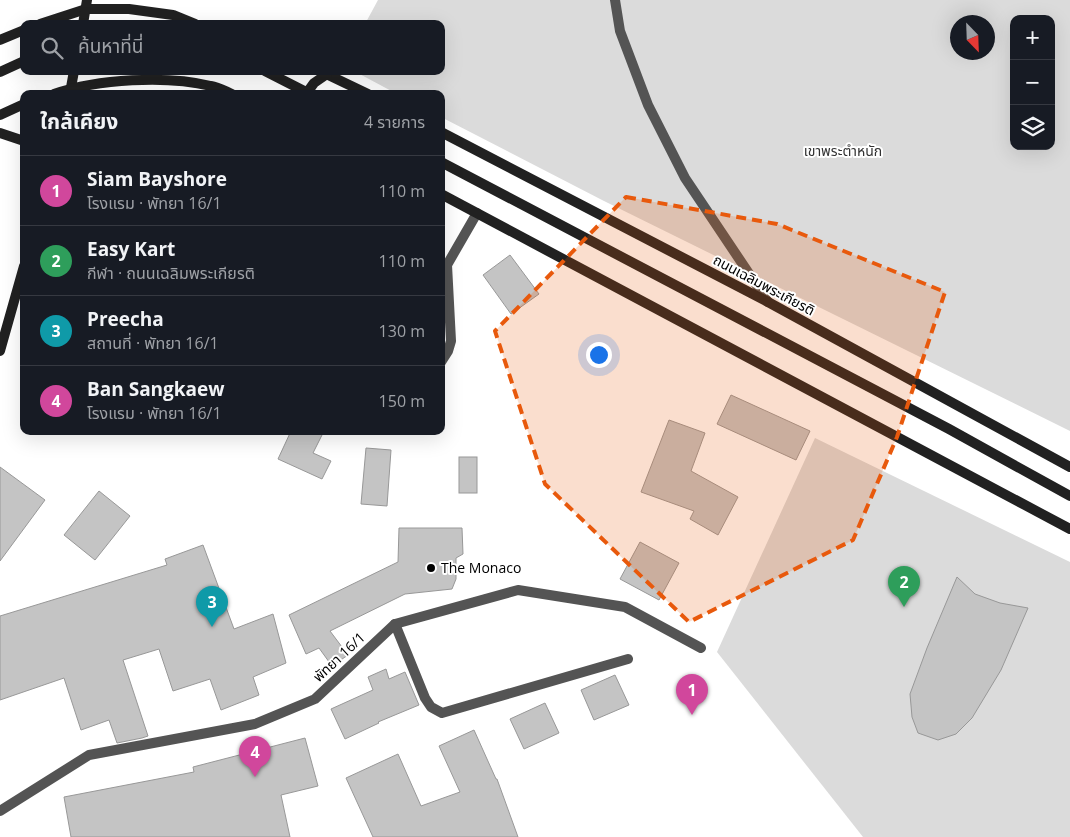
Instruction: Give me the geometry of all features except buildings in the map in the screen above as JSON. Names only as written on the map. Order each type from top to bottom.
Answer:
[{"type":"street","points":[[615,0],[620,30],[652,113],[685,178],[768,302]]},
{"type":"street","points":[[49,20],[87,4],[173,15],[185,20]]},
{"type":"street","points":[[84,20],[87,4]]},
{"type":"street","points":[[0,40],[20,32]]},
{"type":"street","points":[[0,72],[20,64]]},
{"type":"street","points":[[70,90],[73,75]]},
{"type":"street","points":[[273,75],[302,90]]},
{"type":"street","points":[[309,90],[321,75]]},
{"type":"street","points":[[329,75],[360,90]]},
{"type":"street","points":[[75,90],[124,81],[172,80],[212,86],[222,90]]},
{"type":"street","points":[[0,115],[20,106]]},
{"type":"street","points":[[0,132],[20,140]]},
{"type":"street","name":"ถนนเฉลิมพระเกียรติ","points":[[445,134],[768,302],[1070,467]]},
{"type":"street","points":[[445,164],[949,429],[1070,496]]},
{"type":"street","points":[[445,196],[1070,529]]},
{"type":"street","points":[[445,355],[451,341],[447,265],[477,213]]},
{"type":"street","points":[[0,351],[20,280]]},
{"type":"street","name":"พัทยา 16/1","points":[[0,811],[89,755],[256,724],[314,699],[395,624],[518,590],[625,606],[701,648]]},
{"type":"street","points":[[395,624],[425,698],[431,707],[442,713],[628,660]]},
{"type":"highlighted area","points":[[626,197],[777,224],[945,292],[897,437],[853,540],[689,622],[545,484],[495,331]]},
{"type":"green space","name":"เขาพระตำหนัก","points":[[378,0],[1070,0],[1070,431],[604,201],[445,119],[445,90],[390,90],[361,75],[445,75],[445,20],[367,20]]},
{"type":"green space","points":[[815,438],[1070,562],[1070,837],[863,837],[717,652]]},
{"type":"place","name":"The Monaco","points":[[431,568]]},
{"type":"place","name":"Easy Kart","points":[[904,607]]},
{"type":"place","name":"Preecha","points":[[212,627]]},
{"type":"place","name":"Siam Bayshore","points":[[692,715]]},
{"type":"place","name":"Ban Sangkaew","points":[[255,777]]}]
